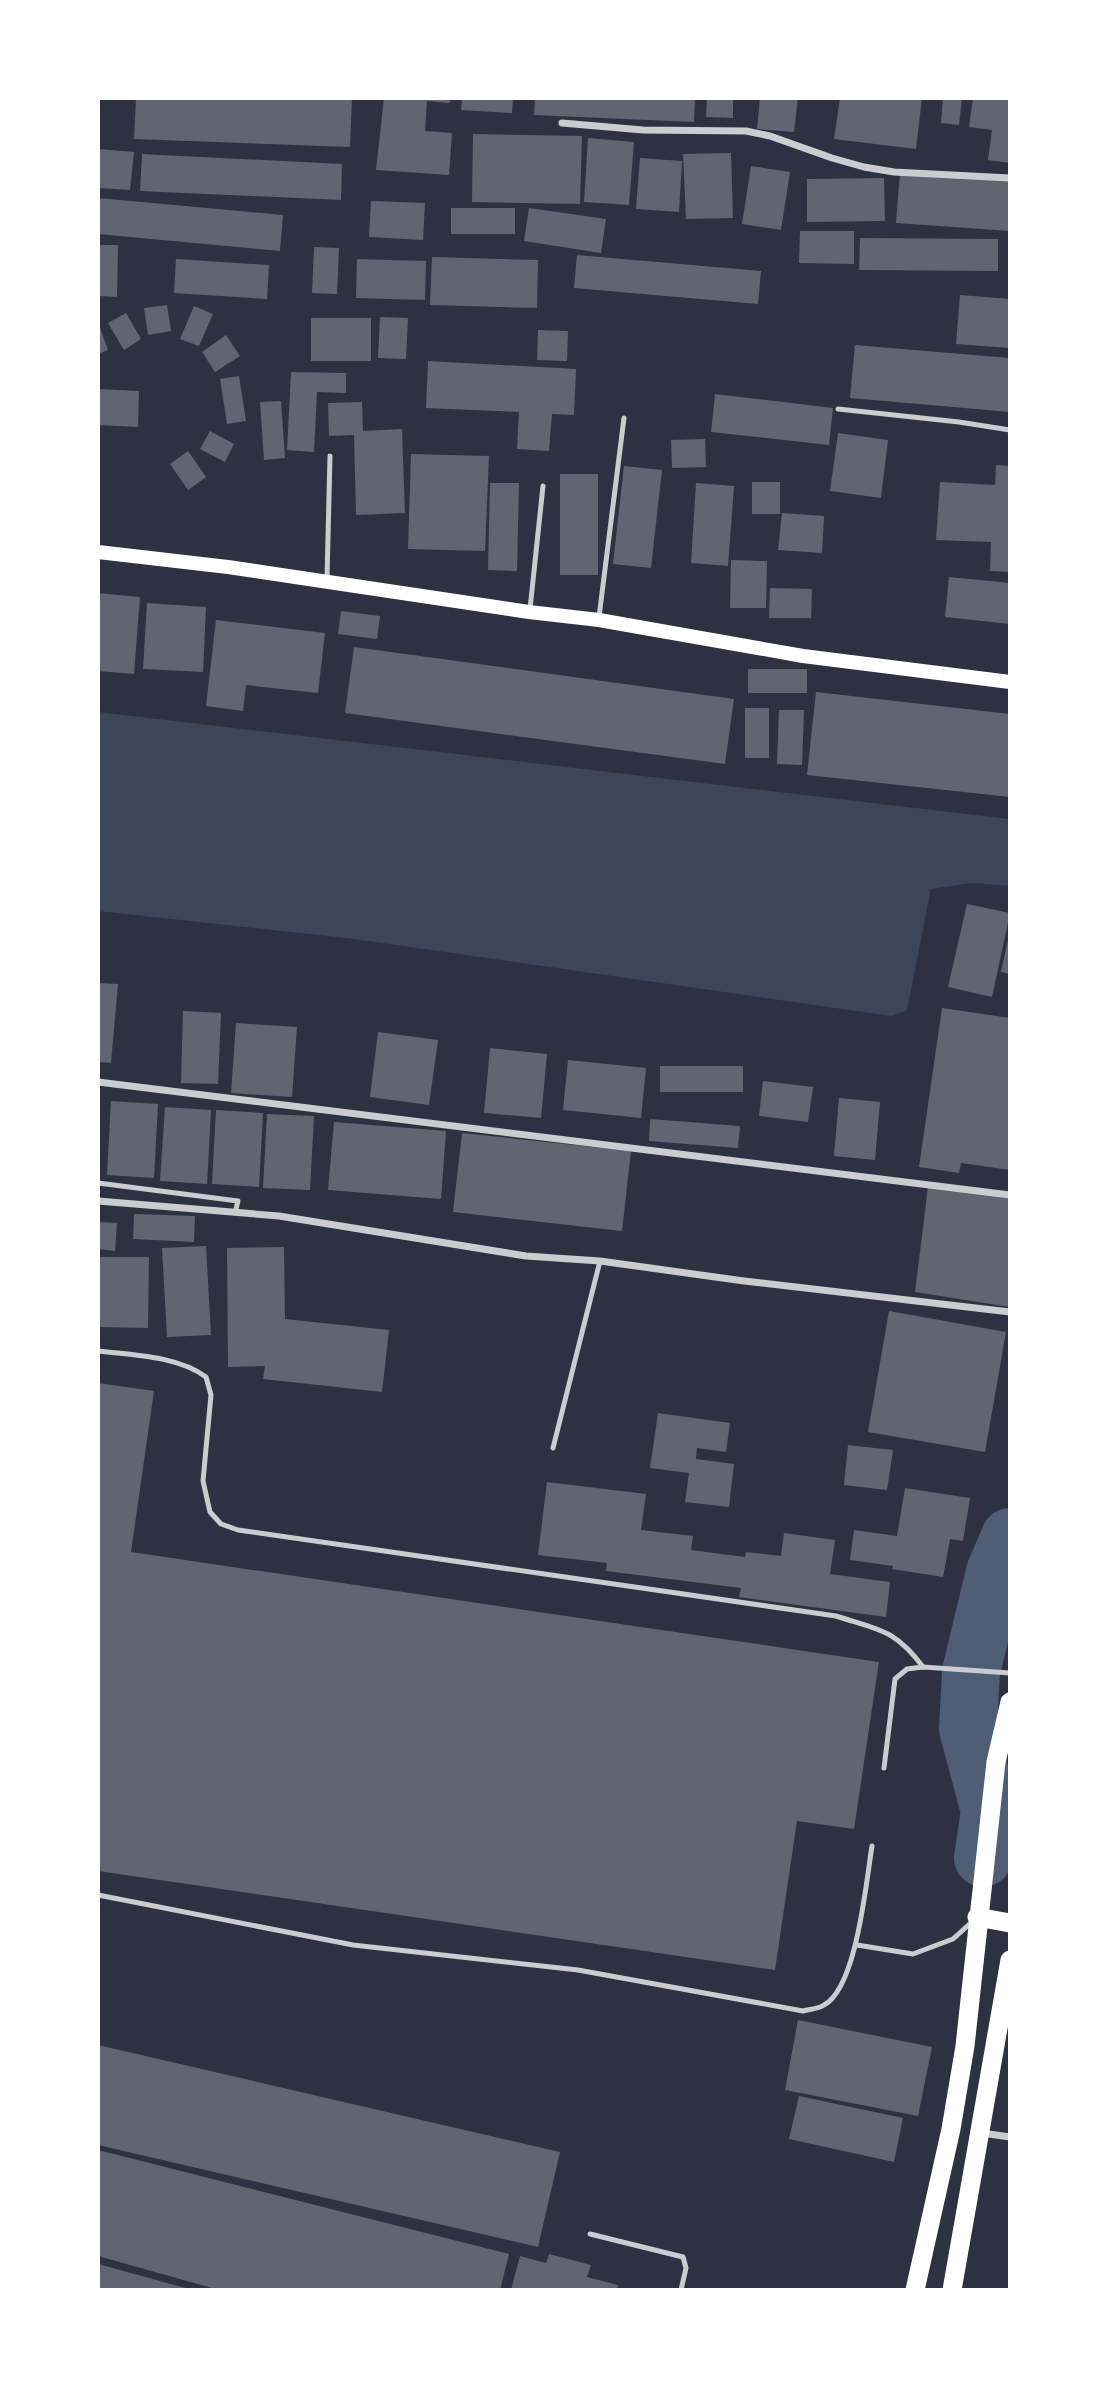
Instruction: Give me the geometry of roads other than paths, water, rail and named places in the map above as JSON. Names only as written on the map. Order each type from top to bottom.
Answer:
[{"type":"highway","points":[[915,2290],[955,2105],[966,2034],[976,1919],[996,1762],[1010,1702]]},
{"type":"highway","points":[[976,1919],[1010,1923]]},
{"type":"highway","points":[[953,2290],[1010,1960]]},
{"type":"main road","points":[[98,552],[599,621],[803,656],[1010,682]]},
{"type":"street","points":[[562,123],[643,130],[746,131],[770,136],[832,158],[894,172],[1010,178]]},
{"type":"street","points":[[98,1082],[1010,1195]]},
{"type":"street","points":[[98,1201],[279,1216],[526,1255],[600,1261],[1010,1312]]},
{"type":"street","points":[[981,2132],[1010,2137]]},
{"type":"lane","points":[[838,409],[1010,430]]},
{"type":"lane","points":[[599,621],[624,418]]},
{"type":"lane","points":[[326,582],[330,456]]},
{"type":"lane","points":[[529,612],[543,486]]},
{"type":"lane","points":[[98,1183],[238,1201],[235,1213]]},
{"type":"lane","points":[[553,1448],[600,1261]]},
{"type":"lane","points":[[98,1351],[146,1357],[195,1368],[206,1377],[211,1395],[203,1481],[210,1512],[221,1524],[252,1532],[836,1616],[890,1634],[907,1646],[923,1667]]},
{"type":"lane","points":[[884,1768],[895,1679],[906,1669],[923,1667],[1010,1673]]},
{"type":"lane","points":[[98,1895],[353,1945],[578,1970],[803,2011],[825,2005],[832,1997],[839,1988],[857,1945],[872,1846]]},
{"type":"lane","points":[[857,1945],[913,1954],[953,1939],[976,1919]]},
{"type":"lane","points":[[590,2234],[683,2257],[686,2267],[681,2290]]},
{"type":"waterway","points":[[983,1858],[990,1811],[968,1729],[971,1672],[995,1572],[1010,1537]]}]
